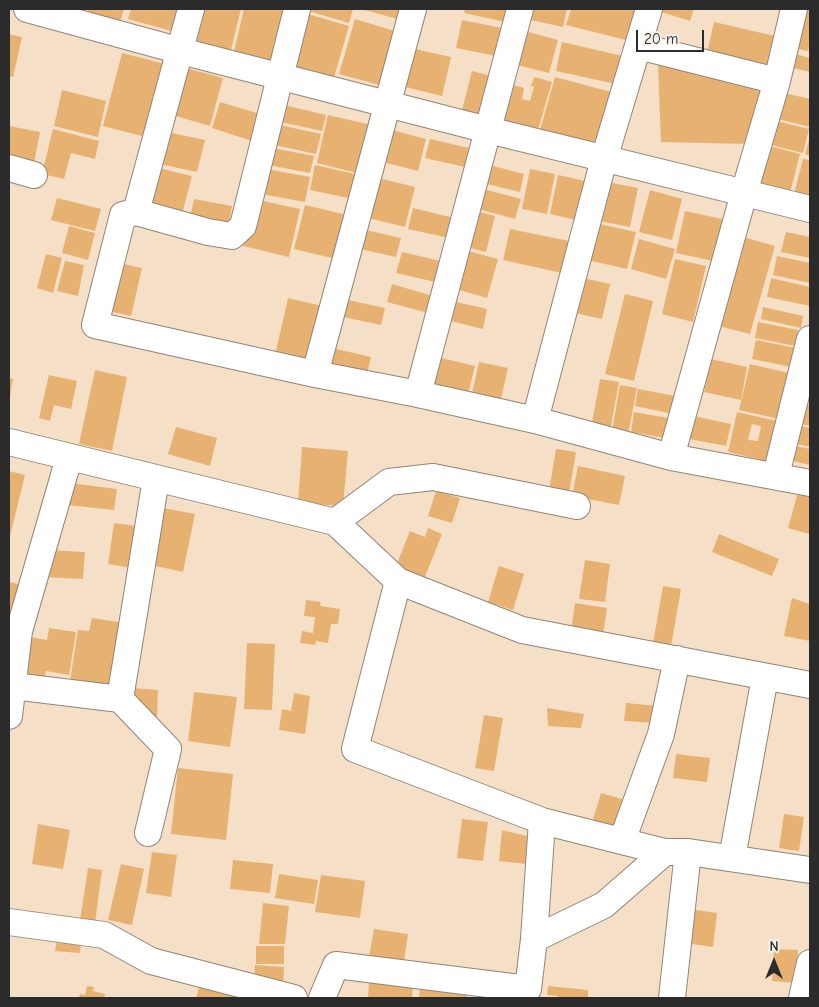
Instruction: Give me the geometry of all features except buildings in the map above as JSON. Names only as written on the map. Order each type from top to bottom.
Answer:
[{"type":"street","points":[[27,9],[280,77],[810,209]]},
{"type":"street","points":[[136,212],[191,9]]},
{"type":"street","points":[[297,9],[243,226],[232,236],[208,232],[136,212],[123,215],[95,325],[535,420],[671,457],[776,475],[810,483]]},
{"type":"street","points":[[315,374],[413,9]]},
{"type":"street","points":[[418,394],[520,9]]},
{"type":"street","points":[[535,420],[604,159],[649,9]]},
{"type":"street","points":[[671,457],[777,81],[794,9]]},
{"type":"street","points":[[638,46],[777,81]]},
{"type":"street","points":[[9,168],[34,175]]},
{"type":"street","points":[[776,475],[810,339]]},
{"type":"street","points":[[9,442],[335,522],[398,581],[522,630],[810,685]]},
{"type":"street","points":[[9,716],[13,686],[14,630],[69,458]]},
{"type":"street","points":[[335,522],[389,482],[433,477],[577,506]]},
{"type":"street","points":[[120,699],[156,479]]},
{"type":"street","points":[[398,581],[355,749],[542,821],[622,841],[677,852],[810,870]]},
{"type":"street","points":[[622,841],[661,734],[677,659]]},
{"type":"street","points":[[732,858],[765,676]]},
{"type":"street","points":[[13,686],[120,699],[168,749],[148,833]]},
{"type":"street","points":[[322,998],[336,965],[528,989],[534,939],[542,821]]},
{"type":"street","points":[[534,939],[604,905],[677,852]]},
{"type":"street","points":[[672,998],[677,852]]},
{"type":"street","points":[[9,922],[104,935],[151,960],[294,998]]},
{"type":"street","points":[[802,998],[810,963]]}]
